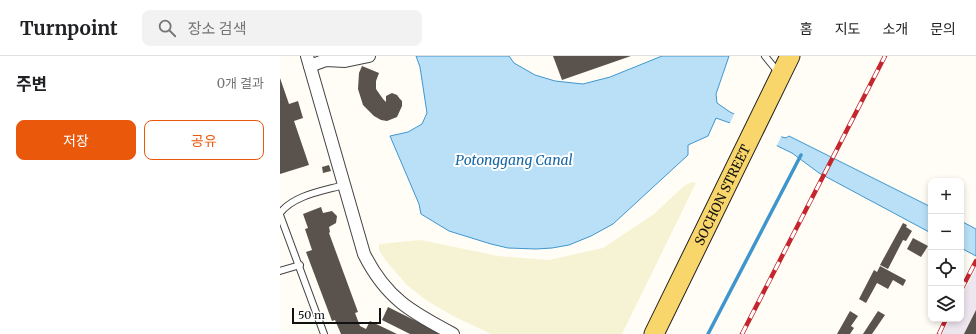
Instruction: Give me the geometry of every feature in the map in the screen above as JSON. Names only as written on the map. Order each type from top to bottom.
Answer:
[{"type":"main road","name":"SOCHON STREET","points":[[654,334],[790,56]]},
{"type":"street","points":[[369,56],[345,61],[308,61],[364,254],[378,278],[406,307],[419,316],[453,334]]},
{"type":"lane","points":[[765,56],[781,75]]},
{"type":"lane","points":[[324,334],[300,265],[280,214],[285,206],[308,195],[344,185]]},
{"type":"lane","points":[[280,271],[300,265]]},
{"type":"shaded area","points":[[692,182],[696,183],[622,334],[491,334],[453,316],[426,300],[407,285],[386,261],[379,250],[379,244],[421,240],[498,256],[549,260],[603,248],[654,214],[684,186]]},
{"type":"shaded area","points":[[976,268],[976,334],[942,334],[948,322],[964,322],[964,291]]},
{"type":"water","name":"Potonggang Canal","points":[[416,56],[509,56],[514,63],[535,75],[555,81],[583,84],[610,77],[662,56],[729,56],[716,94],[717,103],[730,112],[782,137],[786,138],[789,136],[928,206],[928,231],[819,173],[792,153],[730,123],[716,118],[708,136],[688,145],[688,155],[613,224],[591,236],[569,245],[536,249],[508,248],[449,231],[421,214],[419,204],[390,136],[408,132],[422,124],[427,113],[420,67]]},
{"type":"water","points":[[964,223],[976,229],[976,256],[964,250]]},
{"type":"pier","points":[[735,112],[782,135],[776,147],[729,125]]},
{"type":"building","points":[[553,56],[631,56],[562,80]]},
{"type":"building","points":[[362,66],[379,73],[376,81],[376,89],[386,102],[386,96],[392,93],[397,95],[402,101],[402,106],[397,117],[387,121],[381,120],[374,116],[363,105],[358,89],[359,73]]},
{"type":"building","points":[[280,78],[289,104],[298,101],[303,118],[294,121],[309,165],[280,174]]},
{"type":"building","points":[[329,165],[331,171],[323,173],[322,167]]},
{"type":"building","points":[[321,207],[323,213],[332,211],[337,216],[336,223],[329,227],[329,233],[358,312],[355,313],[360,326],[366,329],[370,321],[397,334],[341,334],[335,320],[332,321],[306,252],[312,250],[305,229],[308,228],[303,214]]},
{"type":"building","points":[[903,223],[912,231],[906,241],[903,240],[888,269],[880,265]]},
{"type":"building","points":[[913,238],[928,246],[921,257],[907,249]]},
{"type":"building","points":[[880,266],[906,280],[903,286],[893,280],[888,289],[877,283],[866,303],[859,299],[874,270],[877,272]]},
{"type":"building","points":[[388,307],[442,334],[410,334],[382,320]]},
{"type":"building","points":[[976,310],[976,334],[964,334]]},
{"type":"building","points":[[850,311],[858,316],[851,326],[854,328],[850,334],[837,334]]},
{"type":"building","points":[[878,311],[885,315],[872,334],[863,334]]},
{"type":"waterway","points":[[708,334],[801,155]]},
{"type":"railway","points":[[742,334],[885,56]]},
{"type":"railway","points":[[963,286],[976,261]]},
{"type":"railway","points":[[939,334],[945,322]]}]
